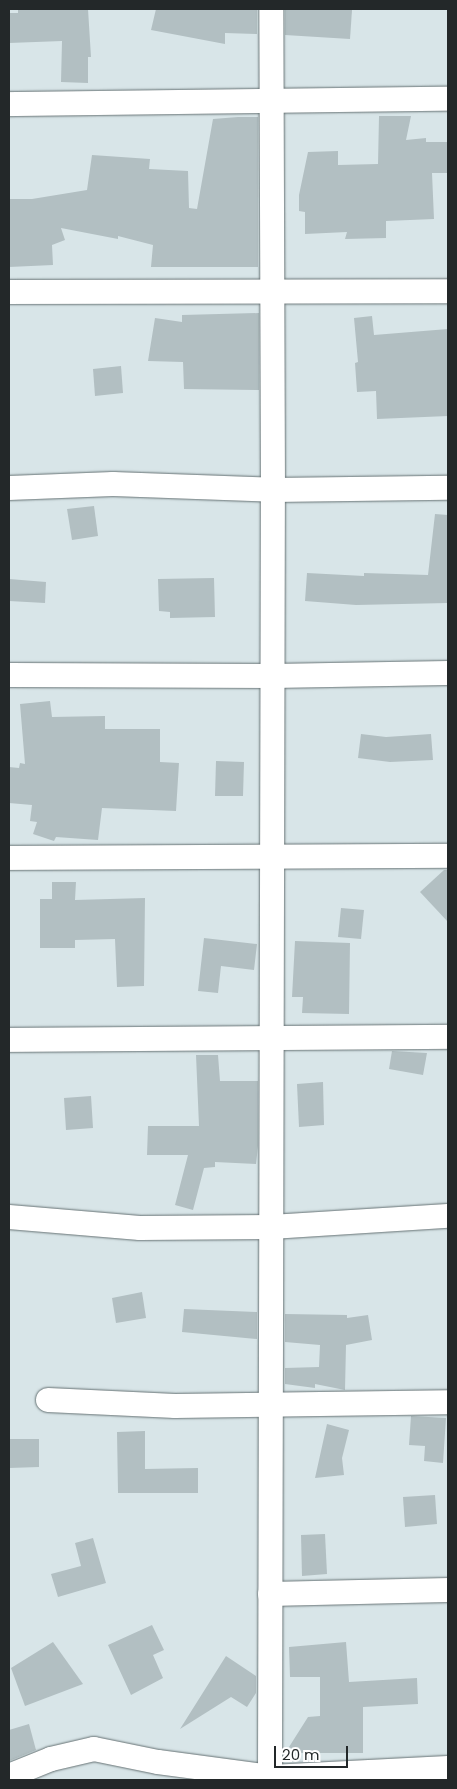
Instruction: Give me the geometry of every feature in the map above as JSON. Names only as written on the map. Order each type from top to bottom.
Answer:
[{"type":"street","points":[[270,1777],[273,490],[271,9]]},
{"type":"street","points":[[9,104],[448,99]]},
{"type":"street","points":[[9,292],[448,291]]},
{"type":"street","points":[[9,488],[113,484],[273,490],[448,488]]},
{"type":"street","points":[[9,675],[272,676],[448,673]]},
{"type":"street","points":[[9,858],[448,856]]},
{"type":"street","points":[[9,1040],[448,1037]]},
{"type":"street","points":[[9,1217],[140,1228],[271,1226],[448,1216]]},
{"type":"street","points":[[48,1400],[175,1406],[271,1402],[448,1402]]},
{"type":"street","points":[[270,1594],[448,1590]]},
{"type":"street","points":[[9,1776],[51,1759],[94,1749],[158,1762],[270,1777],[448,1768]]},
{"type":"building","points":[[18,9],[88,9],[91,57],[88,57],[88,83],[61,82],[62,41],[9,43],[9,13],[18,13]]},
{"type":"building","points":[[156,9],[257,9],[257,34],[225,33],[225,44],[151,30]]},
{"type":"building","points":[[285,10],[352,10],[350,39],[285,35]]},
{"type":"building","points":[[379,116],[411,116],[406,140],[426,138],[426,142],[448,142],[448,173],[432,173],[434,219],[386,221],[386,238],[345,239],[347,232],[305,234],[305,212],[299,211],[299,195],[308,152],[338,151],[338,165],[378,164]]},
{"type":"building","points":[[258,117],[258,267],[151,267],[153,245],[118,236],[118,239],[61,228],[65,240],[52,245],[53,265],[9,267],[9,199],[32,199],[87,190],[92,155],[150,159],[149,169],[188,171],[189,208],[197,209],[213,119]]},
{"type":"building","points":[[259,313],[259,390],[184,389],[183,362],[148,361],[155,318],[182,322],[182,315]]},
{"type":"building","points":[[372,316],[374,335],[448,329],[448,416],[377,419],[376,391],[357,392],[355,363],[358,362],[354,318]]},
{"type":"building","points":[[121,366],[123,393],[95,396],[93,369]]},
{"type":"building","points":[[94,506],[98,536],[72,540],[67,509]]},
{"type":"building","points":[[435,514],[448,515],[448,603],[356,605],[305,601],[307,573],[364,576],[364,573],[428,575]]},
{"type":"building","points":[[214,578],[215,617],[170,618],[170,612],[159,611],[158,579]]},
{"type":"building","points":[[9,579],[46,582],[45,603],[9,601]]},
{"type":"building","points":[[50,701],[52,717],[105,716],[105,729],[160,729],[160,762],[179,763],[176,811],[102,808],[98,840],[56,837],[54,841],[33,834],[37,822],[30,821],[32,805],[9,803],[9,767],[19,768],[20,763],[25,764],[20,704]]},
{"type":"building","points":[[361,734],[386,737],[431,734],[433,760],[390,762],[358,758]]},
{"type":"building","points":[[216,761],[244,762],[243,796],[215,796]]},
{"type":"building","points":[[444,870],[448,870],[448,922],[420,892]]},
{"type":"building","points":[[52,882],[76,882],[75,900],[145,898],[144,986],[117,987],[115,939],[75,940],[75,948],[40,948],[40,899],[52,899]]},
{"type":"building","points":[[341,908],[364,910],[361,939],[338,937]]},
{"type":"building","points":[[204,938],[257,944],[254,970],[221,966],[218,993],[198,991]]},
{"type":"building","points":[[295,941],[350,943],[349,1014],[302,1013],[303,997],[292,997]]},
{"type":"building","points":[[392,1051],[427,1053],[423,1075],[389,1069]]},
{"type":"building","points":[[196,1055],[218,1055],[220,1081],[258,1081],[258,1146],[256,1164],[215,1162],[215,1167],[204,1168],[193,1210],[175,1205],[188,1155],[147,1155],[148,1126],[199,1126]]},
{"type":"building","points":[[323,1082],[324,1125],[299,1127],[297,1084]]},
{"type":"building","points":[[91,1096],[93,1128],[66,1130],[64,1098]]},
{"type":"building","points":[[142,1292],[146,1318],[116,1323],[112,1298]]},
{"type":"building","points":[[184,1309],[257,1312],[257,1339],[182,1332]]},
{"type":"building","points":[[285,1314],[347,1315],[347,1318],[368,1315],[372,1340],[346,1345],[345,1390],[315,1384],[315,1388],[285,1384],[285,1368],[319,1367],[320,1345],[285,1342]]},
{"type":"building","points":[[411,1416],[446,1418],[443,1463],[424,1461],[425,1446],[409,1445]]},
{"type":"building","points":[[327,1424],[349,1430],[342,1458],[344,1475],[315,1478]]},
{"type":"building","points":[[145,1431],[145,1469],[198,1468],[198,1493],[118,1493],[117,1432]]},
{"type":"building","points":[[9,1439],[39,1439],[39,1467],[9,1468]]},
{"type":"building","points":[[435,1495],[437,1524],[405,1527],[403,1497]]},
{"type":"building","points":[[325,1534],[327,1574],[302,1576],[301,1535]]},
{"type":"building","points":[[93,1538],[106,1583],[58,1597],[51,1574],[81,1566],[75,1543]]},
{"type":"building","points":[[152,1625],[164,1650],[153,1655],[163,1678],[131,1695],[108,1645]]},
{"type":"building","points":[[53,1642],[83,1684],[25,1706],[11,1668]]},
{"type":"building","points":[[346,1642],[349,1682],[417,1678],[418,1704],[363,1707],[363,1753],[299,1753],[289,1747],[308,1717],[320,1716],[320,1677],[290,1677],[289,1647]]},
{"type":"building","points":[[226,1656],[256,1676],[256,1693],[247,1707],[231,1697],[180,1729]]},
{"type":"building","points":[[29,1724],[36,1750],[9,1761],[9,1730]]}]
